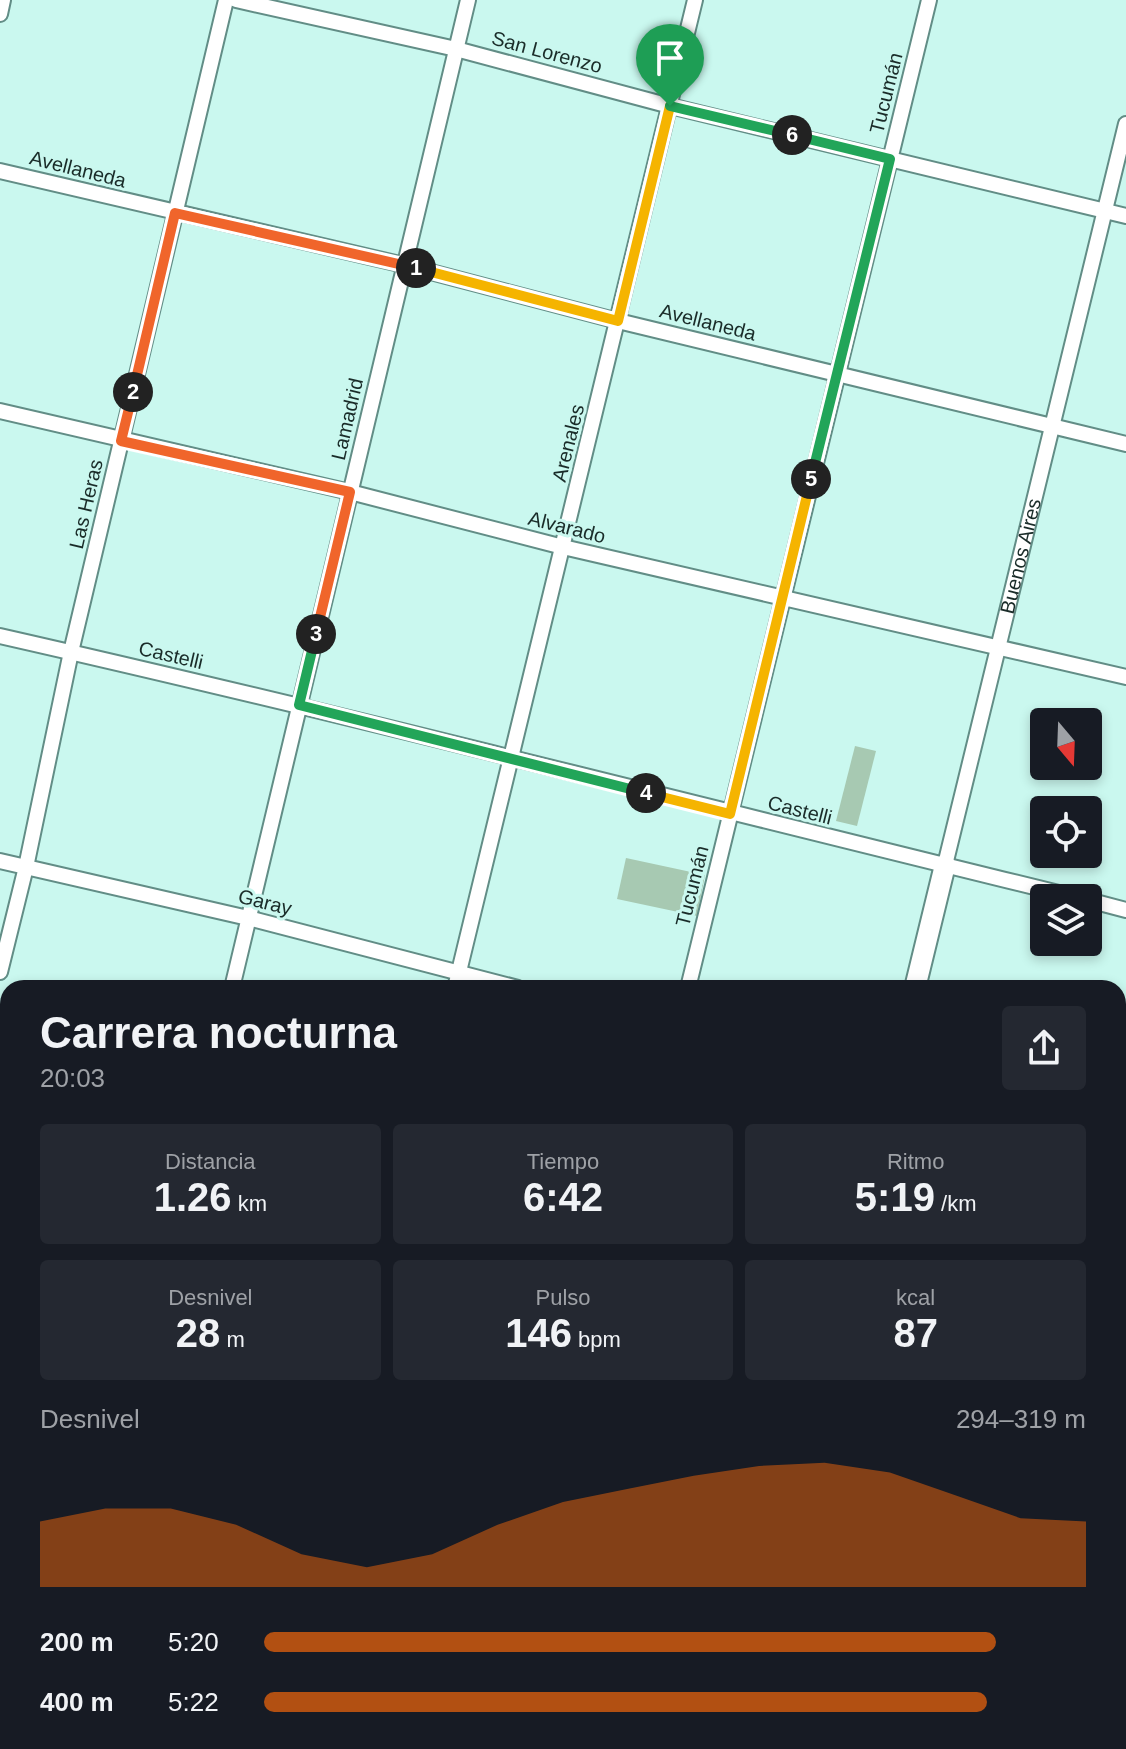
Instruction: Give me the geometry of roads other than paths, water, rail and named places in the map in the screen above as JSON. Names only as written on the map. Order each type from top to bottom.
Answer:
[{"type":"street","points":[[0,14],[3,0]]},
{"type":"street","name":"Las Heras","points":[[0,972],[26,867],[71,652],[226,0]]},
{"type":"street","name":"San Lorenzo","points":[[236,0],[456,49],[670,106],[1126,216]]},
{"type":"street","name":"Lamadrid","points":[[234,980],[468,0]]},
{"type":"street","name":"Arenales","points":[[456,980],[695,0]]},
{"type":"street","name":"Tucumán","points":[[690,980],[929,0]]},
{"type":"street","name":"Buenos Aires","points":[[917,980],[1126,124]]},
{"type":"street","name":"Avellaneda","points":[[0,171],[404,265],[618,321],[1126,444]]},
{"type":"street","name":"Alvarado","points":[[0,411],[350,492],[563,547],[1126,677]]},
{"type":"street","name":"Castelli","points":[[0,636],[299,705],[1030,886]]},
{"type":"street","name":"Garay","points":[[0,861],[248,918],[453,980]]},
{"type":"street","points":[[1102,904],[1126,910]]}]
